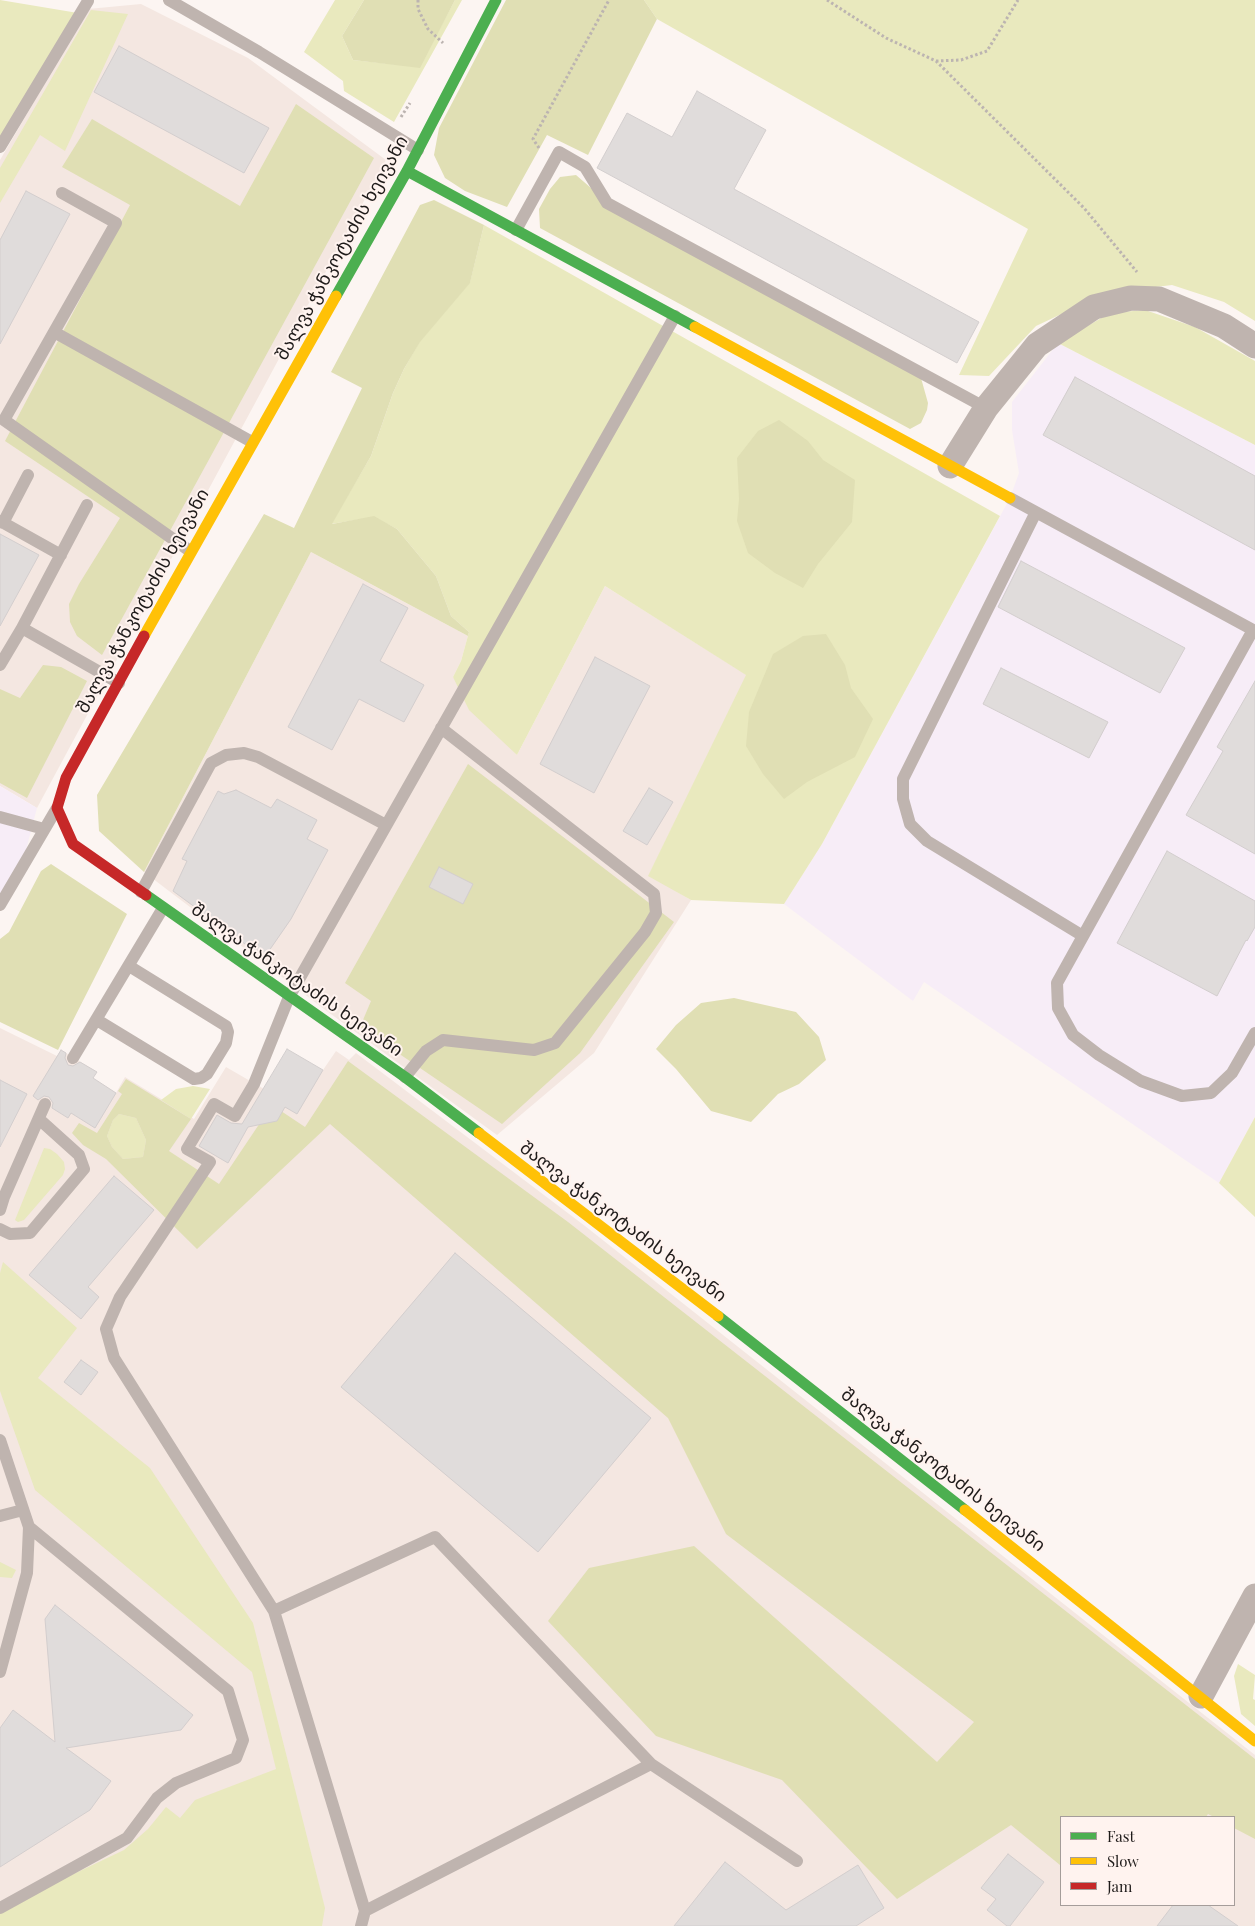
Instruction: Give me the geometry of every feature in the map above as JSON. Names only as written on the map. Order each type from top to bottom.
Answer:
[{"type":"street","name":"შალვა ჭანკოტაძის ხეივანი","points":[[496,0],[407,170],[190,551],[66,778],[57,808],[73,844],[405,1077],[772,1357],[1255,1741]]},
{"type":"street","points":[[407,170],[1010,498]]},
{"type":"street","points":[[950,466],[986,408],[1037,345],[1094,307],[1130,298],[1159,299],[1224,326],[1255,346]]},
{"type":"street","points":[[1200,1696],[1255,1596]]},
{"type":"lane","points":[[0,147],[88,0]]},
{"type":"lane","points":[[169,0],[259,52],[418,150]]},
{"type":"lane","points":[[516,230],[559,152],[585,167],[607,203],[986,408]]},
{"type":"lane","points":[[62,193],[116,223],[4,420],[190,551]]},
{"type":"lane","points":[[360,1926],[365,1911],[274,1611],[114,1358],[106,1329],[120,1297],[210,1162],[187,1148],[214,1104],[236,1116],[254,1084],[289,997],[675,316]]},
{"type":"lane","points":[[1224,326],[1255,338]]},
{"type":"lane","points":[[54,332],[252,442]]},
{"type":"lane","points":[[28,475],[2,522],[61,555]]},
{"type":"lane","points":[[1010,498],[1254,631],[1057,983],[1058,1008],[1073,1035],[1099,1055],[1141,1081],[1182,1096],[1211,1093],[1232,1073],[1255,1033]]},
{"type":"lane","points":[[0,665],[22,628],[87,506]]},
{"type":"lane","points":[[1036,512],[903,779],[903,800],[910,824],[927,841],[1083,936]]},
{"type":"lane","points":[[22,628],[119,682]]},
{"type":"lane","points":[[405,1077],[426,1051],[443,1040],[534,1050],[555,1043],[646,932],[656,913],[654,894],[441,728]]},
{"type":"lane","points":[[141,892],[211,763],[226,755],[244,753],[258,757],[386,825]]},
{"type":"lane","points":[[0,905],[57,808]]},
{"type":"lane","points":[[0,817],[44,829]]},
{"type":"lane","points":[[73,1058],[163,908]]},
{"type":"lane","points":[[97,1020],[194,1079],[201,1078],[206,1074],[226,1043],[228,1032],[226,1026],[129,966]]},
{"type":"lane","points":[[0,1210],[45,1104]]},
{"type":"lane","points":[[0,1229],[10,1234],[30,1233],[84,1170],[79,1155],[40,1119]]},
{"type":"lane","points":[[0,1440],[30,1527],[26,1572],[0,1672]]},
{"type":"lane","points":[[0,1516],[23,1510]]},
{"type":"lane","points":[[0,1908],[127,1838],[157,1798],[176,1783],[236,1758],[243,1740],[228,1691],[30,1527]]},
{"type":"lane","points":[[274,1611],[435,1538],[650,1764],[797,1861]]},
{"type":"lane","points":[[365,1911],[650,1764]]},
{"type":"path","points":[[418,0],[418,9],[428,29],[444,44]]},
{"type":"path","points":[[551,168],[533,139],[609,0]]},
{"type":"path","points":[[827,0],[886,38],[936,61],[1084,208],[1159,299]]},
{"type":"path","points":[[936,61],[960,60],[987,51],[1018,0]]},
{"type":"shaded area","points":[[141,4],[248,58],[386,160],[37,808],[0,786],[0,160],[88,9]]},
{"type":"shaded area","points":[[1058,343],[1255,445],[1255,1117],[1219,1183],[924,982],[913,1001],[784,904],[822,844],[1010,498],[1019,473],[1012,430],[1012,402]]},
{"type":"shaded area","points":[[311,552],[468,636],[461,661],[453,677],[517,755],[605,586],[747,675],[649,875],[691,900],[594,1053],[497,1135],[324,1009],[144,872]]},
{"type":"shaded area","points":[[0,786],[37,808],[26,850],[0,894]]},
{"type":"shaded area","points":[[0,1028],[57,1056],[61,1050],[97,1072],[93,1078],[116,1093],[125,1077],[194,1119],[226,1067],[264,1089],[323,1070],[336,1051],[349,1060],[356,1053],[585,1226],[1255,1755],[1255,1926],[0,1926]]},
{"type":"green space","points":[[0,0],[78,13],[0,140]]},
{"type":"green space","points":[[335,0],[364,0],[342,36],[353,60],[419,67],[455,0],[462,0],[394,122],[344,91],[343,81],[304,52]]},
{"type":"green space","points":[[364,0],[455,0],[420,68],[353,60],[342,36]]},
{"type":"green space","points":[[506,0],[644,0],[657,19],[588,155],[547,135],[507,207],[465,191],[445,178],[434,155],[439,128]]},
{"type":"green space","points":[[644,0],[1255,0],[1255,321],[1224,302],[1172,285],[1106,293],[1036,326],[989,376],[959,375],[1028,229],[657,19]]},
{"type":"green space","points":[[91,10],[128,14],[65,151],[40,135],[0,203],[0,168]]},
{"type":"green space","points":[[296,104],[374,158],[102,655],[77,636],[70,622],[69,604],[79,584],[120,518],[5,441],[130,205],[62,167],[92,119],[240,206]]},
{"type":"green space","points":[[576,175],[591,188],[921,378],[928,403],[921,423],[910,429],[540,228],[539,209],[550,189],[560,177]]},
{"type":"green space","points":[[434,200],[484,225],[470,283],[420,342],[404,369],[393,393],[371,456],[332,524],[374,516],[397,529],[436,576],[451,616],[469,632],[468,636],[311,552],[144,872],[99,831],[97,795],[264,514],[294,528],[362,388],[331,372],[420,205]]},
{"type":"green space","points":[[484,225],[1000,516],[822,844],[784,904],[691,900],[648,876],[746,675],[605,586],[517,755],[469,710],[453,677],[461,661],[469,632],[451,616],[436,576],[397,529],[374,517],[331,524],[371,456],[393,393],[420,341],[470,282]]},
{"type":"green space","points":[[1145,310],[1195,327],[1255,361],[1255,445],[1058,343],[1110,313]]},
{"type":"green space","points":[[779,420],[808,441],[823,460],[855,480],[852,522],[818,564],[803,588],[775,573],[748,553],[737,521],[739,499],[737,458],[758,431]]},
{"type":"green space","points":[[826,634],[845,665],[851,688],[873,719],[855,757],[807,782],[784,799],[763,774],[746,746],[749,712],[773,654],[803,636]]},
{"type":"green space","points":[[43,665],[61,667],[87,681],[27,798],[0,783],[0,689],[20,698]]},
{"type":"green space","points":[[468,764],[674,922],[580,1053],[502,1124],[360,1027],[371,1001],[345,983]]},
{"type":"green space","points":[[51,864],[127,914],[58,1050],[0,1022],[0,939],[9,932],[41,871]]},
{"type":"green space","points":[[734,998],[796,1012],[819,1037],[826,1060],[799,1084],[778,1094],[751,1122],[711,1111],[676,1069],[656,1049],[676,1025],[701,1003]]},
{"type":"green space","points":[[348,1061],[568,1222],[1255,1759],[1255,1839],[1235,1829],[1235,1816],[1212,1816],[1208,1814],[1207,1816],[1060,1816],[1060,1865],[1011,1825],[897,1899],[782,1780],[656,1736],[548,1621],[589,1568],[694,1546],[937,1762],[974,1722],[726,1534],[668,1418],[330,1124],[197,1249],[106,1159],[83,1145],[72,1133],[79,1123],[97,1133],[122,1094],[118,1091],[126,1079],[191,1119],[169,1151],[219,1184],[272,1105],[305,1127]],"holes":[[[119,1114],[136,1118],[146,1140],[143,1157],[123,1159],[112,1147],[107,1136],[113,1120]]]},
{"type":"green space","points":[[193,1086],[210,1089],[191,1119],[161,1100],[176,1089]]},
{"type":"green space","points":[[119,1114],[136,1118],[146,1140],[143,1157],[123,1159],[112,1147],[107,1136],[113,1120]]},
{"type":"green space","points":[[1255,1117],[1255,1217],[1219,1183]]},
{"type":"green space","points":[[44,1148],[50,1149],[64,1162],[65,1169],[63,1175],[24,1220],[18,1222],[15,1220]]},
{"type":"green space","points":[[3,1262],[77,1328],[38,1378],[150,1468],[253,1623],[325,1908],[322,1926],[0,1926],[0,1909],[124,1850],[148,1829],[166,1807],[180,1818],[195,1800],[276,1769],[252,1672],[35,1490],[0,1391],[0,1273]]},
{"type":"green space","points":[[0,1562],[16,1570],[12,1578],[0,1577]]},
{"type":"green space","points":[[1238,1664],[1255,1675],[1253,1699],[1255,1700],[1255,1726],[1241,1714],[1234,1676]]},
{"type":"building","points":[[119,46],[269,128],[244,173],[94,92]]},
{"type":"building","points":[[697,91],[766,130],[734,189],[979,322],[957,363],[597,168],[627,113],[672,137]]},
{"type":"building","points":[[26,191],[70,214],[0,344],[0,240]]},
{"type":"building","points":[[1075,377],[1255,476],[1255,550],[1043,435]]},
{"type":"building","points":[[0,534],[39,555],[0,626]]},
{"type":"building","points":[[1021,561],[1185,648],[1160,693],[998,607]]},
{"type":"building","points":[[363,584],[408,608],[380,661],[424,685],[404,722],[359,699],[332,750],[288,727]]},
{"type":"building","points":[[595,657],[650,686],[594,793],[540,764]]},
{"type":"building","points":[[1001,668],[1108,722],[1089,758],[983,704]]},
{"type":"building","points":[[1255,681],[1255,854],[1186,815],[1223,751],[1217,747]]},
{"type":"building","points":[[649,788],[673,802],[647,845],[623,831]]},
{"type":"building","points":[[236,790],[271,808],[277,799],[317,820],[307,839],[328,850],[291,919],[264,958],[173,891],[187,861],[182,859],[218,791],[224,794]]},
{"type":"building","points":[[1167,851],[1255,901],[1255,927],[1246,940],[1217,996],[1117,943]]},
{"type":"building","points":[[439,867],[473,884],[463,904],[429,887]]},
{"type":"building","points":[[287,1049],[323,1070],[297,1114],[285,1107],[277,1121],[248,1127],[228,1163],[199,1146],[217,1115],[231,1123],[242,1124]]},
{"type":"building","points":[[61,1050],[66,1053],[65,1058],[68,1065],[73,1066],[80,1062],[97,1072],[93,1078],[116,1093],[95,1128],[71,1113],[68,1118],[52,1108],[53,1103],[49,1097],[44,1096],[38,1100],[33,1096]]},
{"type":"building","points":[[0,1080],[27,1094],[0,1147]]},
{"type":"building","points":[[114,1176],[154,1210],[88,1287],[99,1297],[81,1319],[29,1275]]},
{"type":"building","points":[[455,1253],[651,1418],[538,1552],[341,1387]]},
{"type":"building","points":[[81,1360],[98,1372],[81,1395],[64,1382]]},
{"type":"building","points":[[55,1605],[193,1715],[181,1730],[66,1748],[111,1781],[90,1810],[0,1867],[0,1728],[13,1710],[55,1742],[45,1619]]},
{"type":"building","points":[[1008,1854],[1044,1882],[1010,1926],[1007,1926],[987,1910],[996,1899],[981,1888]]},
{"type":"building","points":[[725,1862],[786,1910],[858,1865],[884,1908],[856,1926],[674,1926]]},
{"type":"building","points":[[1172,1906],[1209,1906],[1238,1926],[1157,1926]]},
{"type":"traffic: fast","points":[[336,296],[407,171],[496,0]]},
{"type":"traffic: fast","points":[[407,171],[695,327]]},
{"type":"traffic: fast","points":[[146,895],[405,1077],[479,1133]]},
{"type":"traffic: fast","points":[[718,1316],[965,1510]]},
{"type":"traffic: slow","points":[[144,636],[336,296]]},
{"type":"traffic: slow","points":[[695,327],[1010,498]]},
{"type":"traffic: slow","points":[[479,1133],[718,1316]]},
{"type":"traffic: slow","points":[[965,1510],[1255,1741]]},
{"type":"traffic: jam","points":[[144,636],[66,778],[57,808],[73,844],[146,895]]}]
